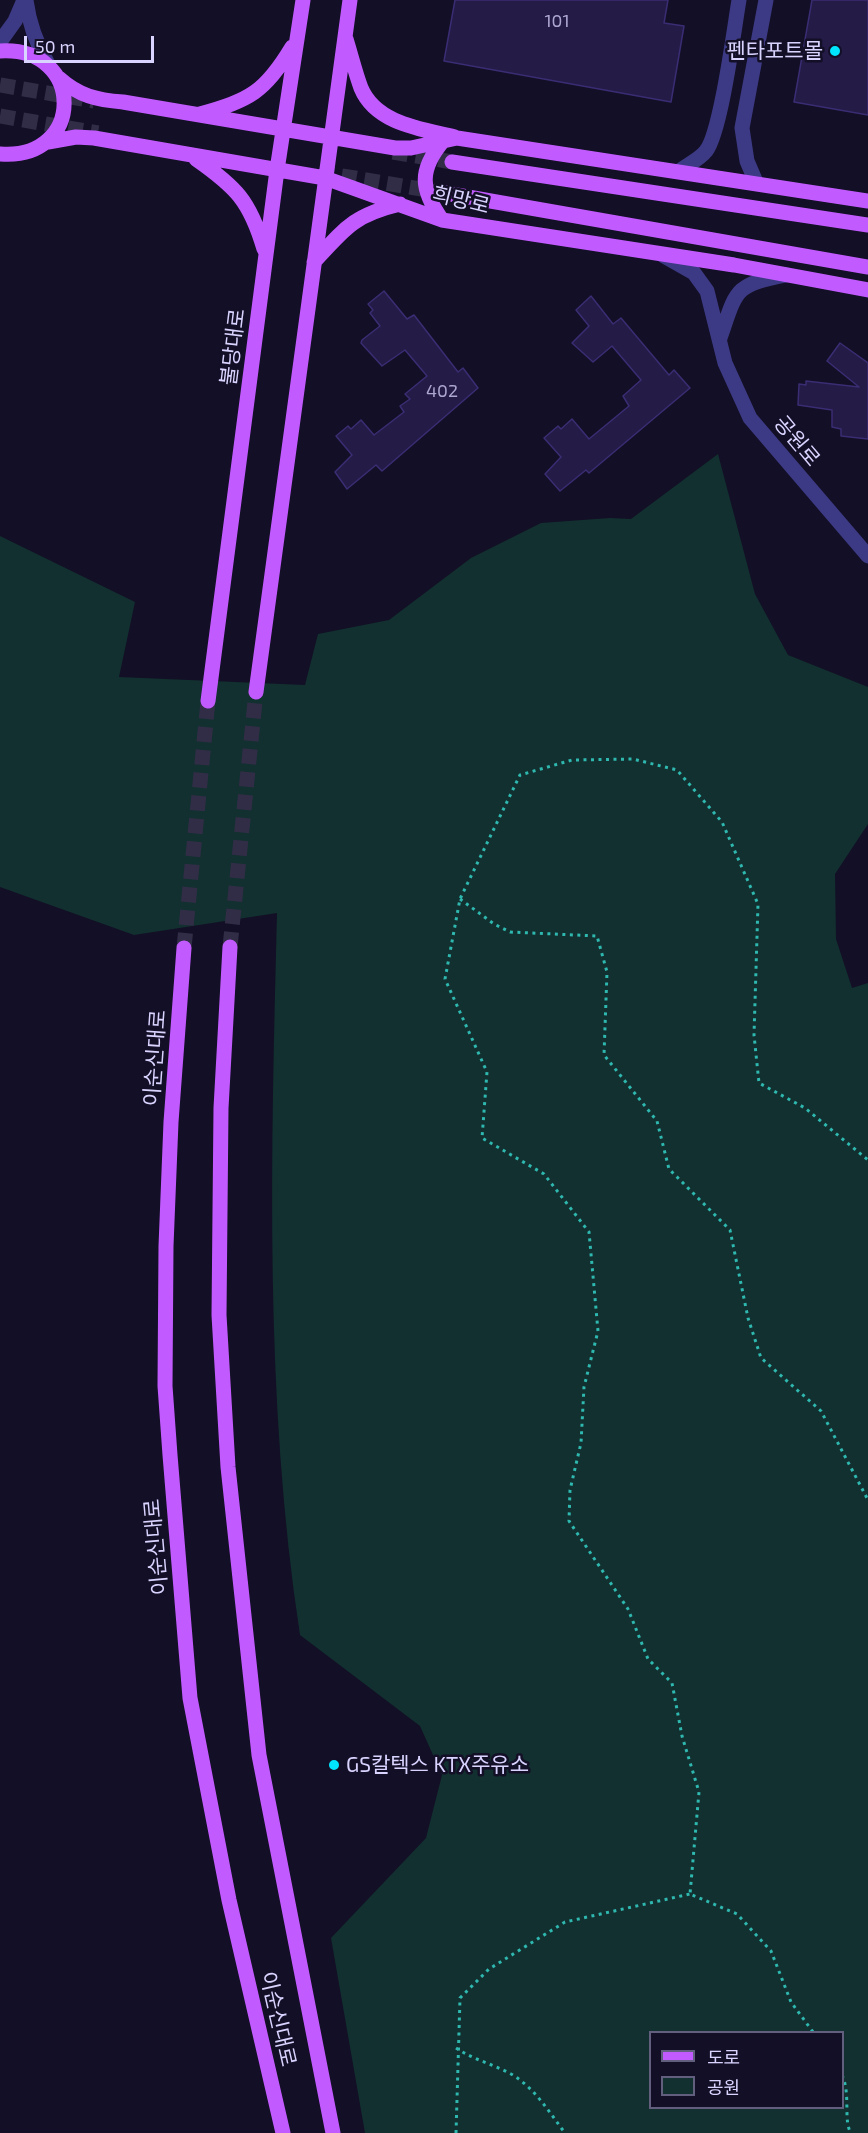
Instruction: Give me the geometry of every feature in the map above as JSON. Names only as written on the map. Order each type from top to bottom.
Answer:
[{"type":"main road","name":"불당대로","points":[[208,701],[277,170],[303,0]]},
{"type":"main road","points":[[256,692],[350,0]]},
{"type":"main road","points":[[345,33],[362,90],[378,112],[404,124],[450,139],[756,182],[868,201]]},
{"type":"main road","points":[[196,115],[238,103],[274,77],[297,39]]},
{"type":"main road","points":[[0,51],[26,52],[48,64],[59,78],[77,92],[98,100],[394,148],[411,148],[450,139]]},
{"type":"main road","points":[[48,142],[58,128],[64,112],[64,95],[59,78]]},
{"type":"main road","name":"희망로","points":[[0,154],[16,156],[33,152],[48,142],[76,136],[325,178],[442,220],[790,274],[868,290]]},
{"type":"main road","points":[[442,220],[428,199],[425,187],[427,166],[450,139]]},
{"type":"main road","points":[[191,155],[227,181],[254,216],[266,255]]},
{"type":"main road","name":"희망로","points":[[452,162],[868,225]]},
{"type":"main road","points":[[445,194],[868,267]]},
{"type":"main road","points":[[314,262],[346,225],[370,212],[400,204]]},
{"type":"main road","name":"이순신대로","points":[[230,947],[221,1108],[219,1303],[228,1467],[259,1755],[333,2133]]},
{"type":"main road","name":"이순신대로","points":[[184,948],[171,1122],[166,1246],[165,1386],[190,1698],[229,1900],[283,2133]]},
{"type":"street","points":[[0,42],[15,21],[25,0]]},
{"type":"street","points":[[25,0],[29,23],[37,46],[48,64]]},
{"type":"street","points":[[679,171],[706,151],[720,107],[739,0]]},
{"type":"street","points":[[756,182],[742,145],[745,107],[766,0]]},
{"type":"street","name":"공원로","points":[[664,256],[694,273],[706,291],[725,363],[750,418],[868,556]]},
{"type":"street","points":[[720,338],[738,291],[751,282],[790,274]]},
{"type":"path","points":[[690,1894],[699,1792],[682,1736],[672,1683],[648,1659],[628,1609],[569,1521],[570,1490],[581,1443],[584,1387],[598,1331],[590,1232],[544,1174],[482,1138],[487,1072],[445,979],[460,899],[520,775],[572,760],[633,759],[677,770],[722,822],[758,904],[754,1035],[759,1083],[806,1108],[868,1160]]},
{"type":"path","points":[[460,899],[494,924],[510,932],[597,936],[607,972],[604,1055],[657,1121],[669,1169],[730,1230],[748,1318],[761,1358],[821,1411],[868,1500]]},
{"type":"path","points":[[456,2133],[456,2048],[460,1998],[489,1969],[565,1922],[690,1894],[737,1914],[771,1951],[791,2002],[812,2031]]},
{"type":"path","points":[[456,2048],[472,2059],[511,2074],[534,2091],[565,2133]]},
{"type":"path","points":[[844,2079],[848,2095],[847,2127],[851,2133]]},
{"type":"green space","points":[[718,454],[755,594],[788,655],[868,687],[868,824],[835,874],[836,939],[852,988],[868,983],[868,2133],[365,2133],[331,1938],[426,1838],[442,1775],[420,1726],[300,1635],[288,1546],[275,1366],[272,1185],[277,913],[134,935],[0,887],[0,536],[135,602],[119,677],[305,685],[318,634],[389,620],[471,558],[541,523],[610,518],[631,519]]},
{"type":"building","points":[[455,0],[668,0],[664,23],[684,26],[671,102],[444,61]]},
{"type":"building","name":"펜타포트몰","points":[[812,0],[868,0],[868,115],[794,102]]},
{"type":"building","points":[[384,291],[407,319],[414,315],[458,372],[463,368],[478,388],[382,471],[376,465],[347,489],[335,472],[352,455],[336,436],[348,426],[351,429],[361,420],[374,435],[404,412],[400,406],[410,399],[405,394],[427,376],[405,350],[382,366],[361,343],[380,326],[370,313],[373,310],[368,304]]},
{"type":"building","points":[[591,296],[613,324],[621,318],[669,375],[674,370],[690,388],[589,473],[586,470],[560,491],[545,474],[561,457],[544,438],[558,426],[561,429],[572,419],[589,439],[629,406],[623,396],[641,380],[612,346],[593,362],[572,343],[589,326],[576,310]]},
{"type":"building","points":[[840,343],[868,363],[868,439],[841,436],[841,429],[832,427],[832,410],[798,405],[799,384],[806,385],[806,381],[859,387],[827,361]]},
{"type":"tunnel","points":[[0,85],[94,101]]},
{"type":"tunnel","points":[[0,116],[98,133]]},
{"type":"tunnel","points":[[393,152],[452,162]]},
{"type":"tunnel","points":[[319,172],[445,193]]},
{"type":"tunnel","points":[[230,947],[256,692]]},
{"type":"tunnel","points":[[184,948],[208,701]]},
{"type":"place","name":"펜타포트몰","points":[[835,51]]},
{"type":"place","name":"GS칼텍스 KTX주유소","points":[[334,1765]]}]
